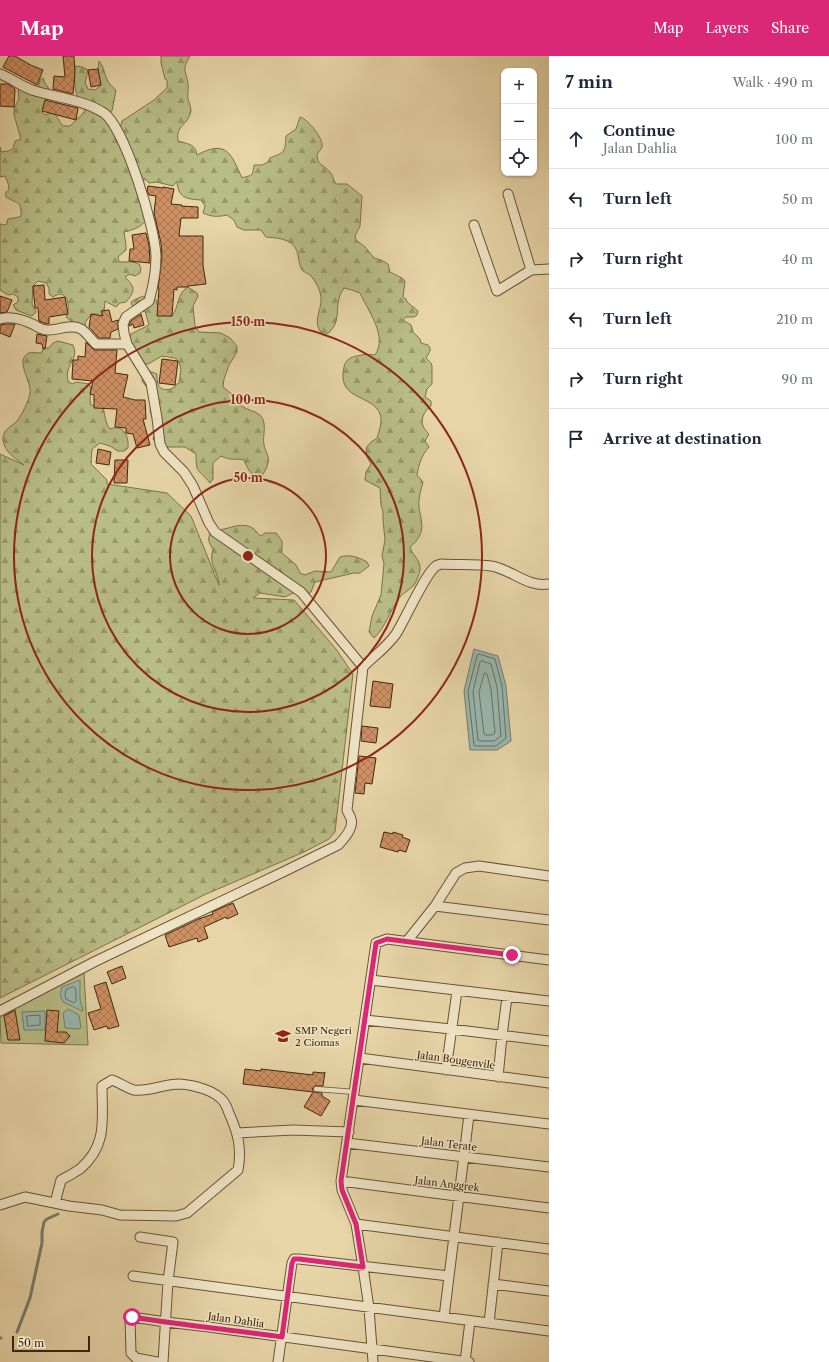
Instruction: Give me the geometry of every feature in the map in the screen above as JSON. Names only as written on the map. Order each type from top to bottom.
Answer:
[{"type":"street","points":[[0,74],[31,90],[80,101],[93,106],[106,114],[121,138],[147,207],[156,256],[154,277],[149,301],[130,314],[125,319],[123,324],[127,344],[151,382],[160,444],[164,452],[184,472],[190,481],[200,499],[209,523],[215,532],[301,592],[363,667]]},
{"type":"street","points":[[508,194],[531,270]]},
{"type":"street","points":[[474,225],[497,292],[531,270],[549,269]]},
{"type":"street","points":[[0,319],[21,319],[32,323],[38,328],[46,330],[56,330],[68,327],[80,328],[96,344],[127,344]]},
{"type":"street","points":[[0,1011],[96,961],[283,872],[341,842],[352,822],[351,816],[347,810],[363,667],[387,646],[396,634],[423,584],[436,566],[441,564],[491,566],[539,585],[549,584]]},
{"type":"street","points":[[407,941],[435,906],[456,873],[465,868],[479,866],[549,876]]},
{"type":"street","points":[[435,906],[549,920]]},
{"type":"street","points":[[373,1362],[369,1308],[356,1224],[342,1190],[341,1181],[355,1096],[376,943],[387,939],[549,960]]},
{"type":"street","points":[[370,980],[549,1001]]},
{"type":"street","points":[[446,1070],[457,991]]},
{"type":"street","points":[[498,1077],[507,997]]},
{"type":"street","points":[[365,1020],[549,1041]]},
{"type":"street","name":"Jalan Bougenvile","points":[[360,1058],[549,1083]]},
{"type":"street","points":[[0,1205],[25,1197],[55,1203],[84,1208],[102,1210],[120,1215],[176,1216],[187,1213],[238,1170],[241,1153],[236,1127],[224,1102],[210,1091],[180,1084],[144,1090],[132,1090],[121,1083],[112,1080],[102,1086],[103,1130],[96,1152],[79,1169],[61,1180],[55,1203]]},
{"type":"street","points":[[355,1096],[469,1115],[549,1124]]},
{"type":"street","points":[[444,1317],[469,1115]]},
{"type":"street","points":[[237,1133],[293,1130],[349,1132]]},
{"type":"street","name":"Jalan Terate","points":[[347,1143],[549,1167]]},
{"type":"street","name":"Jalan Anggrek","points":[[341,1181],[549,1208]]},
{"type":"street","points":[[356,1224],[549,1249]]},
{"type":"street","points":[[140,1237],[173,1242],[168,1281],[163,1362]]},
{"type":"street","points":[[489,1323],[498,1242]]},
{"type":"street","points":[[278,1362],[292,1263],[294,1259],[449,1276]]},
{"type":"street","points":[[133,1276],[549,1331]]},
{"type":"street","points":[[493,1284],[549,1291]]},
{"type":"street","name":"Jalan Dahlia","points":[[154,1362],[136,1358],[131,1352],[130,1318],[132,1317],[209,1327],[468,1362]]},
{"type":"street","points":[[465,1362],[470,1321]]},
{"type":"lane","points":[[316,1088],[355,1096]]},
{"type":"green space","points":[[161,56],[190,56],[185,69],[188,85],[188,99],[191,111],[190,116],[178,132],[178,141],[193,147],[197,155],[215,148],[222,149],[231,156],[242,178],[251,175],[254,165],[262,165],[268,162],[270,158],[283,151],[286,136],[296,129],[300,117],[307,121],[321,139],[322,148],[317,155],[318,161],[331,173],[336,184],[347,184],[362,196],[360,226],[355,236],[356,240],[365,247],[374,258],[388,264],[390,272],[405,281],[403,297],[418,311],[417,315],[414,317],[406,317],[403,320],[411,325],[413,332],[420,339],[421,343],[428,345],[430,348],[426,358],[432,366],[432,384],[427,389],[425,397],[431,401],[431,406],[425,412],[422,420],[423,427],[429,434],[425,441],[429,447],[421,460],[417,475],[423,482],[419,504],[422,527],[420,535],[410,547],[419,562],[420,570],[414,585],[400,597],[382,629],[374,638],[369,632],[372,616],[381,595],[384,563],[382,556],[385,540],[380,488],[365,480],[366,472],[371,464],[367,457],[366,448],[377,438],[381,417],[376,408],[370,403],[350,392],[345,386],[343,378],[345,365],[349,359],[362,355],[375,355],[378,348],[378,332],[372,316],[360,293],[344,288],[339,299],[334,326],[330,332],[323,335],[317,321],[321,302],[320,291],[312,277],[302,270],[294,246],[286,240],[266,237],[261,230],[244,230],[237,227],[234,220],[227,215],[215,216],[203,213],[205,206],[201,200],[187,198],[181,194],[177,181],[173,186],[157,182],[149,183],[144,178],[147,212],[146,218],[143,224],[124,232],[126,250],[118,257],[119,262],[136,263],[139,264],[141,268],[140,273],[135,276],[130,274],[125,277],[133,287],[133,292],[126,302],[120,303],[116,307],[105,301],[104,312],[100,316],[97,314],[91,314],[85,323],[86,328],[77,326],[66,317],[68,309],[67,300],[62,295],[53,297],[49,294],[49,288],[46,283],[38,281],[33,286],[32,304],[36,312],[32,316],[16,310],[13,305],[18,302],[18,297],[13,294],[8,295],[0,290],[0,224],[6,225],[8,219],[21,216],[18,203],[6,197],[6,192],[9,188],[5,176],[0,177],[0,147],[1,152],[8,151],[13,149],[15,141],[21,139],[14,115],[14,109],[19,99],[18,87],[38,89],[40,80],[42,78],[44,79],[44,82],[50,90],[43,113],[45,115],[53,112],[63,126],[70,126],[85,111],[86,108],[78,98],[75,79],[75,66],[88,70],[85,83],[88,89],[95,90],[101,85],[98,69],[99,61],[107,80],[116,90],[112,111],[106,114],[120,129],[122,121],[154,100],[167,88],[167,80],[165,79],[161,63]]},
{"type":"green space","points":[[188,287],[197,293],[198,296],[193,306],[195,326],[199,332],[221,333],[230,338],[237,346],[237,352],[229,365],[223,387],[233,395],[241,406],[260,415],[264,422],[264,445],[268,456],[268,465],[261,477],[252,474],[244,460],[224,458],[221,456],[213,463],[213,479],[210,483],[198,471],[196,465],[196,454],[185,447],[160,447],[153,439],[156,427],[150,411],[151,405],[149,390],[142,381],[143,375],[147,372],[157,374],[157,382],[159,387],[163,389],[171,389],[179,383],[181,373],[180,364],[175,358],[162,356],[148,364],[142,364],[129,340],[131,334],[149,325],[145,311],[140,312],[134,310],[131,302],[144,296],[154,298],[157,301],[159,310],[163,314],[172,316],[180,296]]},
{"type":"green space","points":[[58,341],[73,345],[75,353],[68,371],[68,381],[72,384],[76,382],[89,384],[91,388],[91,405],[103,407],[108,427],[110,429],[122,429],[126,435],[128,448],[124,451],[118,451],[110,446],[100,443],[92,449],[91,464],[107,480],[107,484],[167,493],[191,516],[219,585],[217,575],[212,564],[213,549],[209,541],[212,529],[217,530],[244,525],[254,529],[261,536],[265,533],[276,533],[282,541],[282,553],[296,565],[300,573],[305,575],[315,571],[331,572],[340,557],[344,556],[354,556],[367,562],[369,566],[360,573],[315,582],[311,592],[306,595],[295,592],[285,597],[260,593],[253,598],[294,600],[336,649],[353,674],[335,832],[329,839],[304,852],[204,895],[0,998],[0,454],[24,465],[8,452],[3,440],[5,431],[17,421],[21,415],[30,393],[23,361],[25,356],[29,353],[41,353],[44,348],[49,348],[53,343]]},
{"type":"green space","points":[[84,973],[88,1045],[1,1043],[0,1016]]},
{"type":"water","points":[[474,649],[498,656],[506,686],[511,741],[497,750],[470,750],[464,691]]},
{"type":"water","points":[[80,980],[80,1000],[82,1011],[63,1002],[60,995],[62,987]]},
{"type":"water","points":[[68,1009],[79,1015],[81,1028],[65,1028],[63,1013]]},
{"type":"water","points":[[45,1011],[45,1030],[24,1030],[22,1012]]},
{"type":"building","points":[[9,56],[15,56],[28,64],[43,70],[37,85],[3,67]]},
{"type":"building","points":[[63,56],[74,56],[75,72],[73,94],[53,89],[54,76],[65,77]]},
{"type":"building","points":[[98,69],[101,85],[91,87],[88,70]]},
{"type":"building","points":[[0,84],[8,84],[15,89],[14,107],[0,106]]},
{"type":"building","points":[[45,100],[78,108],[76,120],[42,111]]},
{"type":"building","points":[[148,186],[174,189],[171,204],[198,207],[198,218],[181,218],[179,236],[203,236],[203,265],[206,284],[177,287],[177,290],[174,289],[172,316],[157,316],[158,289],[162,256],[161,243],[154,213],[156,196],[149,195],[147,190]]},
{"type":"building","points":[[146,233],[149,245],[150,263],[129,261],[130,249],[134,249],[132,235]]},
{"type":"building","points":[[44,285],[45,300],[65,297],[68,314],[49,317],[49,324],[39,321],[38,308],[35,308],[33,286]]},
{"type":"building","points":[[0,296],[12,300],[7,312],[0,313]]},
{"type":"building","points":[[109,310],[112,322],[118,320],[118,329],[111,332],[110,338],[99,338],[89,327],[91,314],[103,316],[101,311]]},
{"type":"building","points":[[141,314],[144,325],[134,328],[133,324],[129,326],[131,321]]},
{"type":"building","points":[[15,324],[10,337],[0,333],[0,325]]},
{"type":"building","points":[[37,334],[47,336],[45,349],[43,349],[42,344],[36,343]]},
{"type":"building","points":[[86,342],[94,350],[117,350],[115,373],[128,375],[123,397],[135,400],[145,400],[146,419],[143,419],[150,445],[137,448],[133,434],[126,433],[126,428],[115,427],[117,409],[94,408],[94,395],[90,394],[93,381],[72,379],[73,360],[78,360],[78,356],[85,357]]},
{"type":"building","points":[[162,359],[178,361],[175,385],[159,383]]},
{"type":"building","points":[[98,449],[111,452],[109,465],[96,463]]},
{"type":"building","points":[[115,460],[128,460],[127,483],[114,483]]},
{"type":"building","points":[[373,681],[393,684],[390,708],[370,706]]},
{"type":"building","points":[[362,726],[378,728],[376,743],[361,741]]},
{"type":"building","points":[[359,756],[376,758],[372,784],[365,783],[364,794],[355,793]]},
{"type":"building","points":[[384,832],[393,834],[393,832],[403,835],[402,837],[410,840],[406,852],[399,850],[398,852],[380,847]]},
{"type":"building","points":[[233,903],[238,914],[227,919],[226,917],[204,927],[208,938],[198,942],[197,938],[169,947],[165,935],[213,914],[212,912]]},
{"type":"building","points":[[122,966],[126,978],[112,984],[107,972]]},
{"type":"building","points":[[106,982],[119,1026],[108,1029],[107,1026],[94,1030],[88,1013],[101,1009],[94,986]]},
{"type":"building","points":[[15,1010],[20,1040],[8,1040],[4,1016]]},
{"type":"building","points":[[47,1010],[59,1011],[57,1032],[66,1032],[70,1036],[64,1043],[45,1041]]},
{"type":"building","points":[[245,1069],[261,1071],[261,1069],[313,1075],[313,1072],[325,1072],[323,1086],[315,1086],[312,1089],[314,1092],[322,1093],[322,1096],[330,1101],[321,1116],[304,1107],[313,1092],[243,1084]]},
{"type":"waterway","points":[[17,1332],[30,1298],[42,1243],[44,1222],[58,1214]]},
{"type":"place","name":"SMP Negeri 2 Ciomas","points":[[283,1036]]},
{"type":"route","points":[[132,1317],[282,1337],[292,1263],[294,1259],[363,1267],[356,1224],[342,1190],[341,1181],[376,943],[387,939],[512,955]]}]
